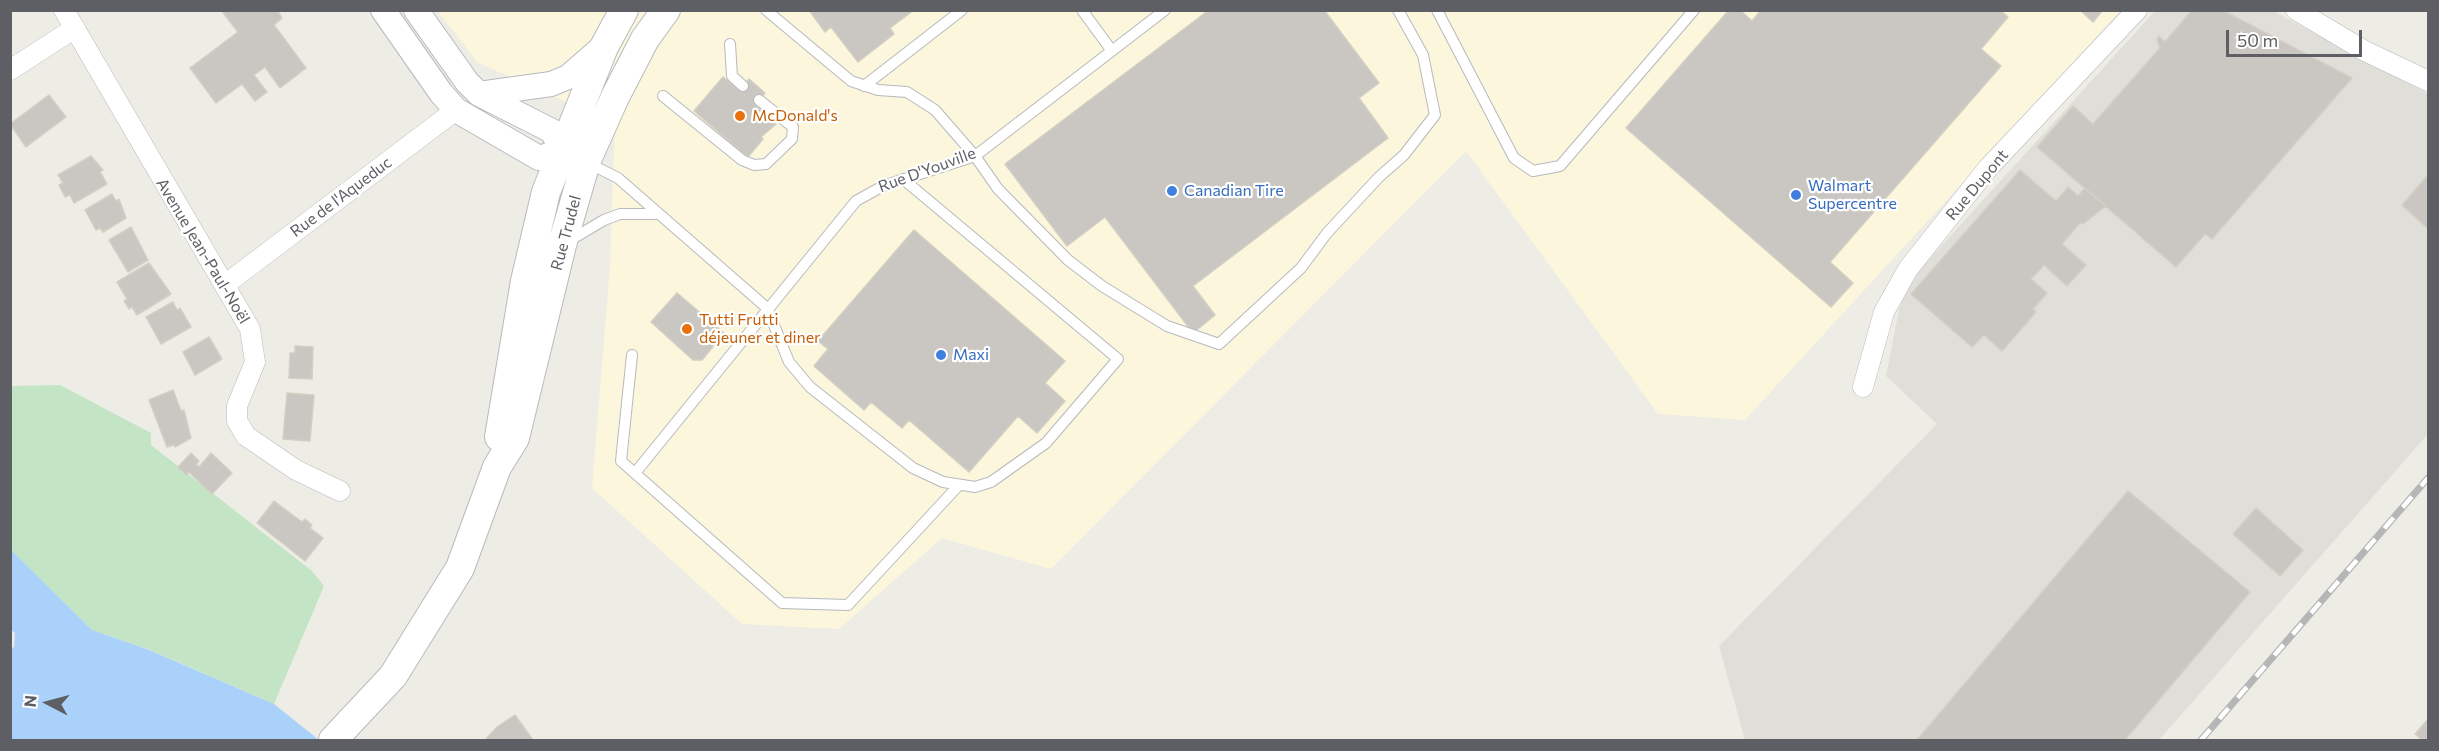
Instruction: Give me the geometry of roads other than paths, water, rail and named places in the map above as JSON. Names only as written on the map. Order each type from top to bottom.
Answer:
[{"type":"main road","name":"Rue Trudel","points":[[333,741],[393,676],[460,568],[497,467],[515,438],[561,245],[574,157],[606,43],[624,10]]},
{"type":"main road","name":"Rue Trudel","points":[[497,467],[500,417],[525,280],[546,192],[574,157],[615,97],[645,39],[666,10]]},
{"type":"street","name":"Avenue Jean-Paul-Noël","points":[[64,10],[168,192],[226,284],[250,329],[255,362],[237,406],[237,421],[246,436],[296,470],[340,491]]},
{"type":"street","points":[[383,10],[441,93],[456,110],[539,158],[574,157]]},
{"type":"street","points":[[416,10],[467,82],[479,94],[552,131],[574,157]]},
{"type":"street","name":"Rue Dupont","points":[[1863,387],[1884,312],[1908,269],[1988,168],[2137,10]]},
{"type":"street","points":[[2296,10],[2365,51],[2428,81]]},
{"type":"street","points":[[10,70],[75,28]]},
{"type":"street","points":[[479,94],[547,86],[568,77],[606,43]]},
{"type":"street","name":"Rue de l'Aqueduc","points":[[226,284],[456,110]]},
{"type":"lane","points":[[766,10],[851,81],[878,90],[907,93],[934,110],[975,156],[998,189],[1068,260],[1102,286],[1167,326],[1219,344],[1301,268],[1327,233],[1379,177],[1404,155],[1435,115],[1423,55],[1398,10]]},
{"type":"lane","points":[[864,86],[963,10]]},
{"type":"lane","points":[[1082,10],[1112,51]]},
{"type":"lane","name":"Rue D'Youville","points":[[635,473],[856,201],[867,192],[975,156],[1165,10]]},
{"type":"lane","points":[[1437,10],[1514,158],[1533,171],[1560,166],[1694,10]]},
{"type":"lane","points":[[730,44],[732,76],[743,86]]},
{"type":"lane","points":[[663,96],[742,160],[754,165],[766,164],[792,139],[793,127],[759,100]]},
{"type":"lane","points":[[574,157],[618,178],[767,308],[789,362],[810,387],[913,468],[943,482],[975,487],[991,482],[1046,443],[1118,360],[903,179]]},
{"type":"lane","points":[[561,245],[604,220],[620,214],[658,214]]},
{"type":"lane","points":[[632,355],[621,460],[782,603],[848,605],[960,485]]},
{"type":"water","points":[[11,550],[92,630],[147,649],[274,704],[319,740],[11,740],[10,649],[14,647],[15,633],[10,629]]},
{"type":"railway","points":[[2201,740],[2428,478]]},
{"type":"place","name":"McDonald's","points":[[740,116]]},
{"type":"place","name":"Canadian Tire","points":[[1172,191]]},
{"type":"place","name":"Walmart Supercentre","points":[[1796,195]]},
{"type":"place","name":"Tutti Frutti déjeuner et diner","points":[[687,329]]},
{"type":"place","name":"Maxi","points":[[941,355]]}]
